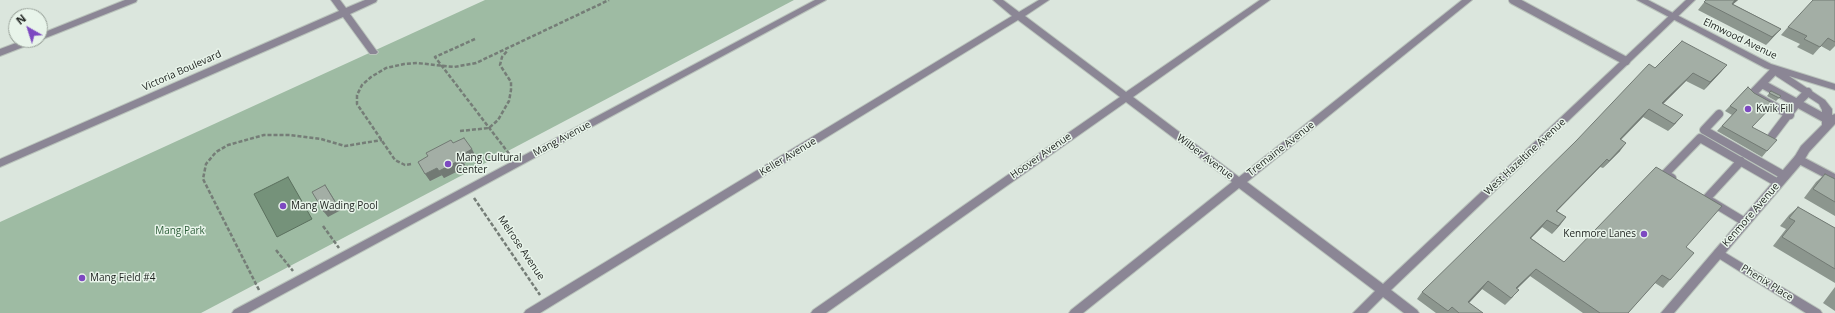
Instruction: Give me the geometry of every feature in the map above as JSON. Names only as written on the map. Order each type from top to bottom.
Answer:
[{"type":"street","points":[[48,34],[133,0]]},
{"type":"street","points":[[335,0],[373,52]]},
{"type":"street","name":"Victoria Boulevard","points":[[0,163],[373,0]]},
{"type":"street","name":"Mang Avenue","points":[[238,313],[822,0]]},
{"type":"street","name":"Wilber Avenue","points":[[997,0],[1413,313]]},
{"type":"street","name":"Keller Avenue","points":[[530,313],[1046,0]]},
{"type":"street","name":"Hoover Avenue","points":[[817,313],[1266,0]]},
{"type":"street","name":"Tremaine Avenue","points":[[1075,313],[1468,0]]},
{"type":"street","name":"Elmwood Avenue","points":[[1641,0],[1757,61],[1776,69],[1835,87]]},
{"type":"street","name":"West Hazeltine Avenue","points":[[1359,313],[1691,0]]},
{"type":"street","points":[[0,53],[13,48]]},
{"type":"street","points":[[1757,61],[1822,102],[1827,109],[1830,122]]},
{"type":"street","name":"Kenmore Avenue","points":[[1667,313],[1830,122]]},
{"type":"street","points":[[1799,159],[1835,179]]},
{"type":"street","name":"Phenix Place","points":[[1719,253],[1816,313]]},
{"type":"lane","points":[[1513,0],[1626,61]]},
{"type":"lane","points":[[1774,71],[1752,94],[1790,115]]},
{"type":"lane","points":[[1762,84],[1830,122]]},
{"type":"lane","points":[[1772,136],[1790,115],[1797,103],[1808,92]]},
{"type":"lane","points":[[1719,114],[1704,130],[1782,179]]},
{"type":"lane","points":[[1676,181],[1665,174],[1700,138],[1741,161],[1782,179]]},
{"type":"lane","points":[[1741,161],[1703,197],[1745,222]]},
{"type":"path","points":[[411,164],[405,164],[395,160],[357,104],[357,96],[362,85],[380,71],[392,66],[417,63],[442,67],[466,66],[476,63],[509,49],[607,0]]},
{"type":"path","points":[[578,9],[583,13]]},
{"type":"path","points":[[475,39],[435,57],[511,156]]},
{"type":"path","points":[[460,131],[489,128],[498,120],[509,101],[511,82],[500,64],[502,57],[509,49]]},
{"type":"path","points":[[259,290],[203,179],[206,164],[216,152],[228,145],[264,135],[290,135],[321,139],[345,146],[382,140]]},
{"type":"path","name":"Melrose Avenue","points":[[472,196],[546,303]]},
{"type":"path","points":[[323,226],[339,248]]},
{"type":"path","points":[[276,250],[294,272]]},
{"type":"green space","name":"Mang Park","points":[[485,0],[794,0],[201,313],[0,313],[0,222]]},
{"type":"shaded area","name":"Mang Wading Pool","points":[[288,177],[312,219],[277,237],[254,194]]},
{"type":"building","points":[[1706,0],[1735,0],[1732,4],[1781,29],[1772,37],[1704,2]]},
{"type":"building","points":[[1813,0],[1835,0],[1835,42],[1828,38],[1820,47],[1804,39],[1807,36],[1788,27]]},
{"type":"building","points":[[1682,41],[1727,65],[1710,82],[1693,73],[1662,103],[1683,115],[1674,124],[1649,109],[1620,139],[1626,143],[1609,161],[1607,159],[1556,211],[1566,217],[1558,226],[1547,220],[1530,238],[1564,262],[1656,167],[1722,206],[1686,247],[1694,253],[1670,280],[1662,275],[1628,313],[1600,313],[1536,269],[1516,288],[1519,290],[1511,298],[1488,281],[1468,302],[1483,313],[1459,313],[1452,307],[1448,311],[1422,292],[1576,141],[1649,64],[1655,68]]},
{"type":"building","points":[[1748,87],[1754,93],[1774,104],[1752,127],[1777,140],[1767,151],[1722,126],[1737,110],[1730,106]]},
{"type":"building","points":[[1771,91],[1781,96],[1779,98],[1769,93]]},
{"type":"building","points":[[464,138],[472,149],[460,156],[462,159],[439,171],[437,168],[425,174],[418,162],[428,156],[426,153],[451,140],[453,143]]},
{"type":"building","points":[[1825,174],[1835,179],[1835,202],[1813,189]]},
{"type":"building","points":[[325,185],[337,205],[324,212],[312,192]]},
{"type":"building","points":[[1798,207],[1835,228],[1835,269],[1782,237],[1795,221],[1789,218]]},
{"type":"place","name":"Kwik Fill","points":[[1748,109]]},
{"type":"place","name":"Mang Cultural Center","points":[[448,164]]},
{"type":"place","name":"Mang Wading Pool","points":[[283,206]]},
{"type":"place","name":"Kenmore Lanes","points":[[1644,234]]},
{"type":"place","name":"Mang Field #4","points":[[82,278]]}]
